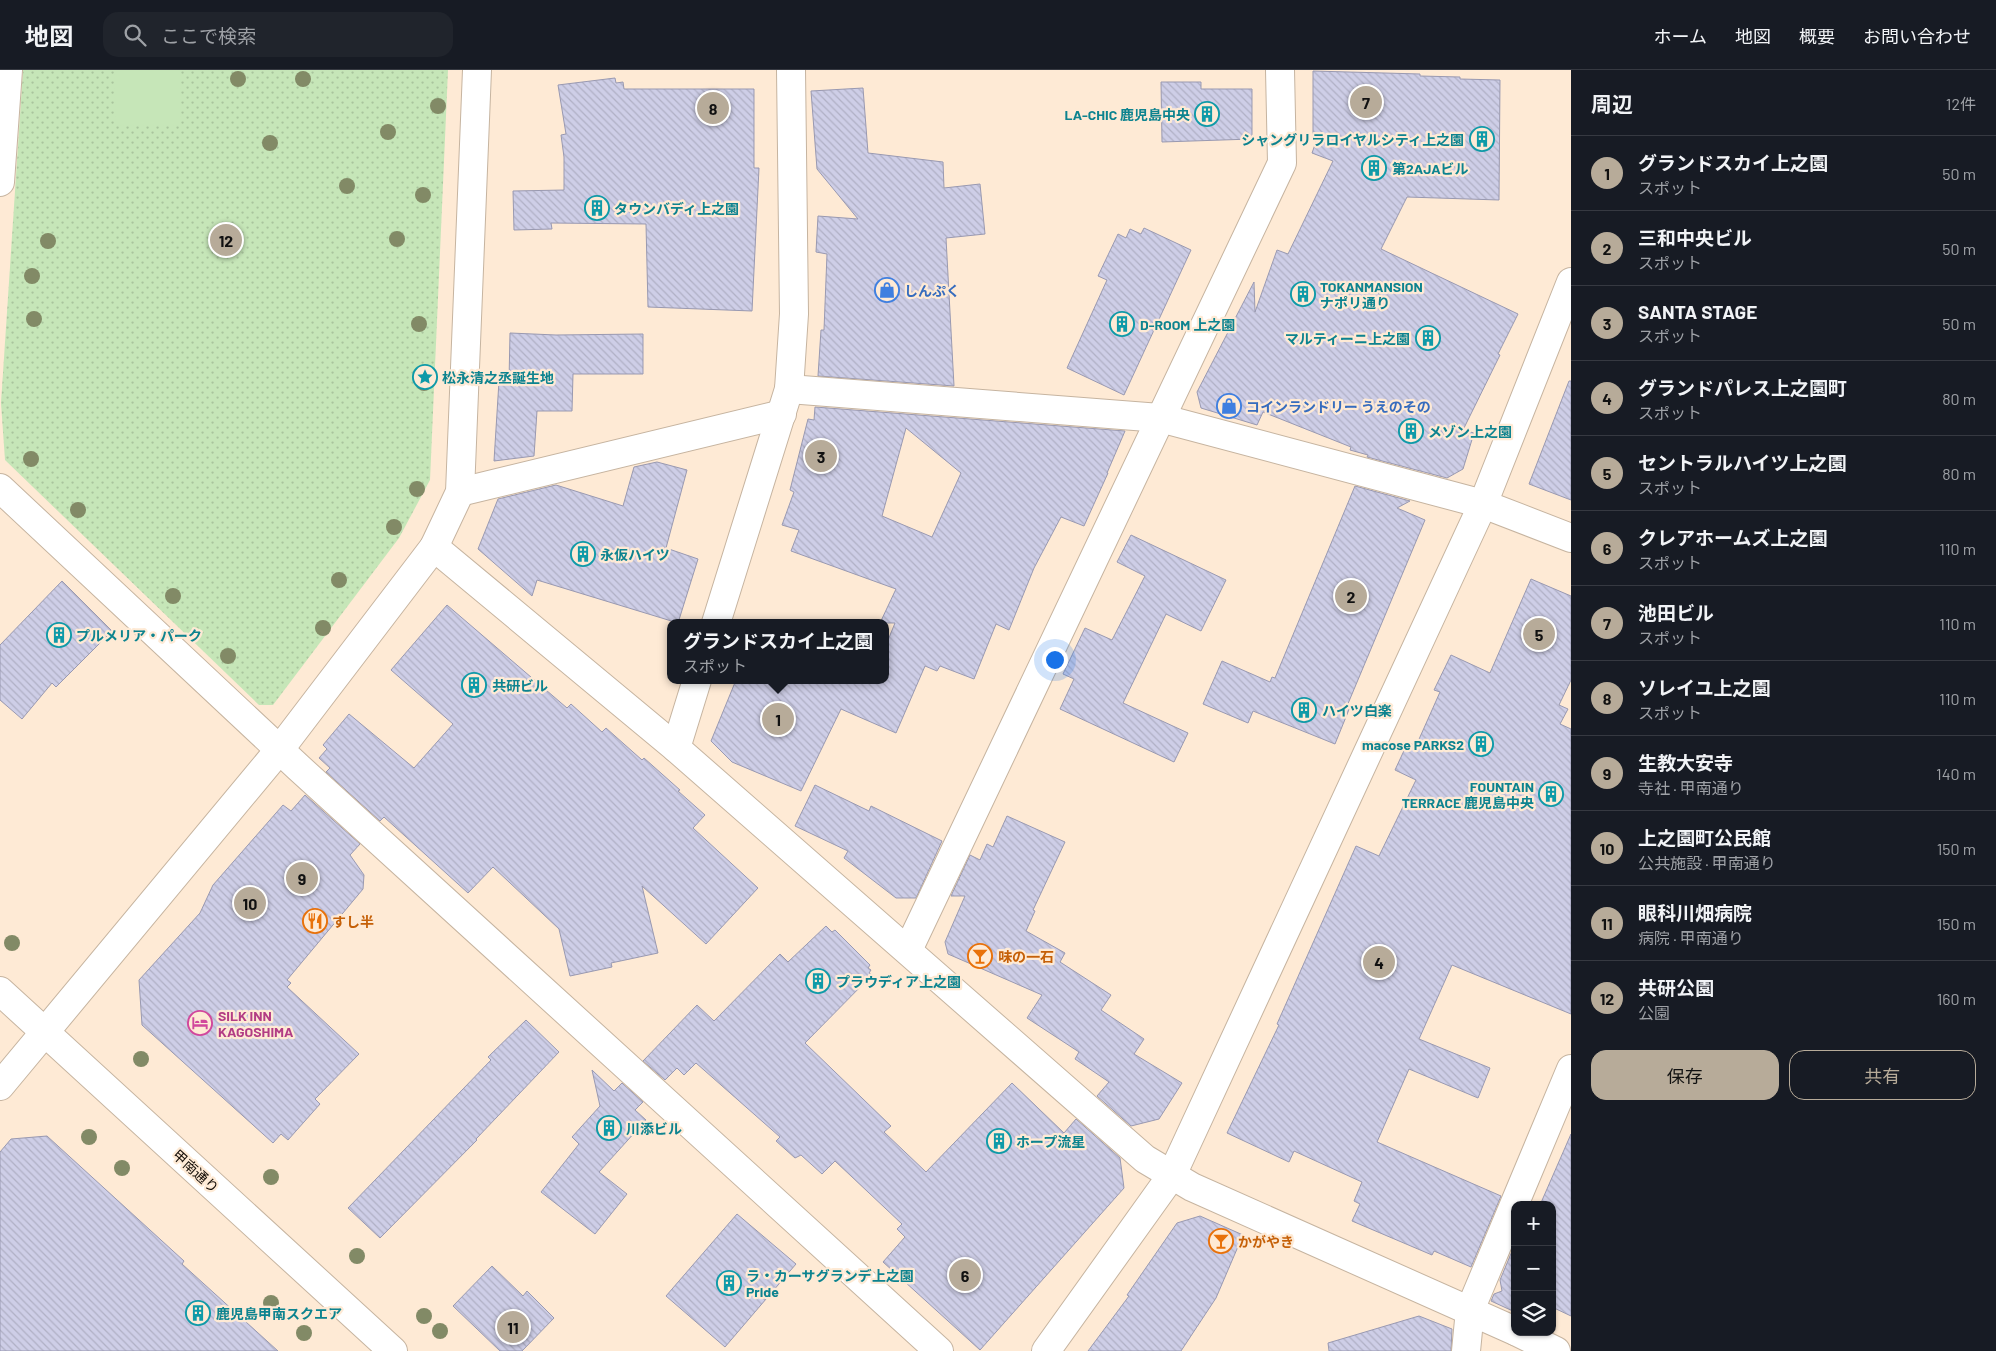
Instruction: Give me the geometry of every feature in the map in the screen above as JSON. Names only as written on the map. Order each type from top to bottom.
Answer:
[{"type":"street","points":[[0,182],[8,70]]},
{"type":"street","points":[[0,1086],[280,749],[434,547],[460,492],[477,70]]},
{"type":"street","points":[[717,619],[786,401],[794,314],[791,70]]},
{"type":"street","points":[[908,950],[1282,163],[1280,70]]},
{"type":"street","points":[[1046,1351],[1172,1175],[1483,504],[1571,282]]},
{"type":"street","points":[[460,492],[786,401],[1160,418],[1483,504],[1571,538]]},
{"type":"street","points":[[0,488],[280,749],[939,1351]]},
{"type":"street","points":[[434,547],[676,748],[1145,1159],[1208,1194],[1511,1330]]},
{"type":"street","points":[[676,748],[697,684]]},
{"type":"street","name":"甲南通り","points":[[0,991],[393,1351]]},
{"type":"street","points":[[1466,1351],[1470,1310],[1571,1070]]},
{"type":"street","points":[[1524,1336],[1556,1351]]},
{"type":"green space","points":[[23,70],[448,70],[430,480],[399,538],[273,705],[259,705],[5,460],[1,403]]},
{"type":"green space","points":[[114,70],[180,70],[181,125],[116,126]]},
{"type":"building","points":[[1313,71],[1420,74],[1420,76],[1460,77],[1460,79],[1500,80],[1499,200],[1407,197],[1381,249],[1518,314],[1463,430],[1474,433],[1463,469],[1447,478],[1367,457],[1368,455],[1350,450],[1351,447],[1263,412],[1257,425],[1201,408],[1197,392],[1254,282],[1255,312],[1277,250],[1288,254],[1333,161],[1312,153],[1317,139],[1313,139]]},
{"type":"building","points":[[615,78],[616,83],[623,82],[624,89],[754,89],[754,168],[759,168],[752,311],[648,307],[646,224],[551,223],[552,229],[514,230],[513,191],[564,190],[564,157],[561,135],[566,134],[558,85]]},
{"type":"building","name":"LA-CHIC 鹿児島中央","points":[[1161,82],[1201,82],[1201,89],[1252,89],[1252,139],[1162,142]]},
{"type":"building","name":"しんぷく","points":[[863,88],[868,153],[943,162],[944,188],[980,184],[985,234],[946,238],[954,386],[818,376],[821,330],[824,330],[827,254],[816,252],[818,216],[858,219],[817,169],[811,91]]},
{"type":"building","name":"D-ROOM 上之園","points":[[1144,228],[1191,250],[1124,395],[1067,368],[1107,280],[1098,276],[1118,234],[1126,238],[1130,229],[1141,234]]},
{"type":"building","points":[[510,333],[556,335],[643,334],[643,374],[573,374],[572,411],[537,411],[534,456],[494,461],[499,381],[509,381]]},
{"type":"building","points":[[1569,381],[1571,381],[1571,500],[1529,484]]},
{"type":"building","points":[[815,407],[1125,431],[1084,526],[1061,517],[1034,568],[1009,630],[996,624],[974,679],[940,666],[937,671],[925,666],[896,733],[841,709],[801,791],[732,762],[711,741],[734,684],[889,684],[889,638],[895,623],[889,623],[889,619],[882,619],[896,589],[791,551],[799,530],[782,525],[794,492],[790,490],[808,419],[814,420]],"holes":[[[906,428],[961,473],[932,537],[882,516]]]},
{"type":"building","name":"永仮ハイツ","points":[[657,462],[687,470],[666,548],[698,559],[679,619],[667,620],[537,580],[532,596],[478,549],[498,499],[556,485],[623,506],[634,467]]},
{"type":"building","points":[[1355,486],[1410,501],[1397,508],[1425,520],[1347,706],[1350,707],[1335,744],[1253,711],[1248,723],[1203,704],[1222,661],[1270,682],[1272,677],[1275,678]]},
{"type":"building","points":[[1131,535],[1226,580],[1201,631],[1166,614],[1123,703],[1188,733],[1174,762],[1060,709],[1074,679],[1063,674],[1085,628],[1112,640],[1145,576],[1117,562]]},
{"type":"building","points":[[1531,579],[1571,596],[1571,680],[1559,705],[1568,709],[1560,724],[1571,729],[1571,1014],[1452,965],[1419,1039],[1490,1068],[1478,1098],[1409,1069],[1377,1142],[1501,1196],[1471,1267],[1434,1251],[1432,1255],[1352,1221],[1360,1204],[1354,1201],[1362,1182],[1294,1151],[1289,1162],[1227,1133],[1279,1025],[1277,1024],[1356,846],[1379,856],[1416,780],[1395,770],[1408,742],[1416,746],[1440,692],[1434,690],[1451,655],[1490,673]]},
{"type":"building","name":"プルメリア・パーク","points":[[62,581],[112,631],[56,687],[52,683],[22,719],[0,700],[0,645]]},
{"type":"building","points":[[447,605],[567,708],[571,704],[602,732],[606,728],[642,760],[644,758],[705,815],[693,828],[758,888],[706,944],[642,886],[658,953],[611,963],[612,967],[570,976],[559,929],[493,867],[468,893],[384,817],[380,821],[326,772],[330,768],[319,758],[327,749],[323,745],[349,714],[414,768],[453,724],[391,670]]},
{"type":"building","points":[[815,785],[869,811],[871,806],[942,841],[916,898],[896,898],[844,858],[848,851],[795,826]]},
{"type":"building","points":[[305,795],[360,844],[350,855],[364,875],[363,889],[287,980],[291,983],[287,987],[359,1054],[315,1099],[320,1104],[288,1140],[281,1134],[273,1143],[142,1025],[139,980],[200,913],[213,885],[283,805],[291,811]]},
{"type":"building","points":[[1007,816],[1065,842],[1033,910],[1035,911],[1026,931],[1065,953],[1060,962],[1111,995],[1101,1010],[1144,1039],[1134,1054],[1182,1083],[1159,1119],[1131,1126],[1097,1096],[1109,1082],[1075,1059],[1079,1052],[1027,1018],[1042,995],[948,954],[945,942],[965,896],[951,896],[970,855],[980,860],[987,844],[993,847]]},
{"type":"building","points":[[826,926],[832,932],[835,930],[870,965],[868,968],[871,970],[869,973],[872,975],[805,1043],[891,1126],[884,1132],[926,1172],[1012,1083],[1064,1133],[1076,1119],[1120,1158],[1124,1188],[980,1350],[883,1262],[905,1237],[897,1229],[902,1224],[835,1161],[822,1174],[801,1155],[795,1158],[776,1141],[780,1137],[696,1063],[684,1075],[677,1068],[665,1080],[643,1061],[697,1005],[714,1021],[780,954],[788,962]]},
{"type":"building","points":[[526,1020],[559,1052],[477,1140],[380,1238],[348,1208],[491,1060],[488,1057]]},
{"type":"building","points":[[592,1070],[614,1091],[622,1083],[643,1102],[635,1110],[646,1120],[599,1172],[627,1194],[595,1234],[541,1192],[579,1144],[572,1137],[600,1106]]},
{"type":"building","points":[[1571,1134],[1571,1316],[1556,1309],[1556,1201],[1542,1201]]},
{"type":"building","points":[[47,1136],[184,1261],[182,1264],[278,1351],[0,1351],[0,1152],[11,1139]]},
{"type":"building","name":"ラ・カーサグランデ上之園 Pride","points":[[737,1214],[796,1264],[725,1347],[666,1296]]},
{"type":"building","points":[[1200,1216],[1243,1235],[1216,1298],[1181,1351],[1088,1351],[1129,1296],[1127,1295],[1177,1223]]},
{"type":"building","points":[[1511,1254],[1511,1310],[1491,1301],[1494,1294],[1502,1291],[1500,1280]]},
{"type":"building","points":[[492,1266],[523,1296],[527,1291],[554,1318],[522,1351],[500,1351],[453,1306]]},
{"type":"building","points":[[1419,1316],[1452,1329],[1451,1351],[1329,1351],[1328,1343]]},
{"type":"place","name":"池田ビル","points":[[1366,102]]},
{"type":"place","name":"ソレイユ上之園","points":[[713,108]]},
{"type":"place","name":"LA-CHIC 鹿児島中央","points":[[1207,114]]},
{"type":"place","name":"シャングリラロイヤルシティ上之園","points":[[1482,139]]},
{"type":"place","name":"第2AJAビル","points":[[1374,168]]},
{"type":"place","name":"タウンバディ上之園","points":[[597,208]]},
{"type":"place","name":"共研公園","points":[[226,240]]},
{"type":"place","name":"しんぷく","points":[[887,290]]},
{"type":"place","name":"TOKANMANSION ナポリ通り","points":[[1303,294]]},
{"type":"place","name":"D-ROOM 上之園","points":[[1122,324]]},
{"type":"place","name":"マルティーニ上之園","points":[[1428,338]]},
{"type":"place","name":"松永清之丞誕生地","points":[[425,377]]},
{"type":"place","name":"コインランドリー うえのその","points":[[1229,406]]},
{"type":"place","name":"メゾン上之園","points":[[1411,431]]},
{"type":"place","name":"SANTA STAGE","points":[[821,456]]},
{"type":"place","name":"永仮ハイツ","points":[[583,554]]},
{"type":"place","name":"三和中央ビル","points":[[1351,596]]},
{"type":"place","name":"セントラルハイツ上之園","points":[[1539,634]]},
{"type":"place","name":"プルメリア・パーク","points":[[59,635]]},
{"type":"place","name":"共研ビル","points":[[474,685]]},
{"type":"place","name":"ハイツ白楽","points":[[1304,710]]},
{"type":"place","name":"グランドスカイ上之園","points":[[778,719]]},
{"type":"place","name":"macose PARKS2","points":[[1481,744]]},
{"type":"place","name":"FOUNTAIN TERRACE 鹿児島中央","points":[[1551,794]]},
{"type":"place","name":"生教大安寺","points":[[302,878]]},
{"type":"place","name":"上之園町公民館","points":[[250,903]]},
{"type":"place","name":"すし半","points":[[315,921]]},
{"type":"place","name":"味の一石","points":[[980,956]]},
{"type":"place","name":"グランドパレス上之園町","points":[[1379,962]]},
{"type":"place","name":"プラウディア上之園","points":[[818,981]]},
{"type":"place","name":"SILK INN KAGOSHIMA","points":[[200,1023]]},
{"type":"place","name":"川添ビル","points":[[609,1128]]},
{"type":"place","name":"ホープ流星","points":[[999,1141]]},
{"type":"place","name":"かがやき","points":[[1221,1241]]},
{"type":"place","name":"クレアホームズ上之園","points":[[965,1275]]},
{"type":"place","name":"ラ・カーサグランデ上之園 Pride","points":[[729,1283]]},
{"type":"place","name":"鹿児島甲南スクエア","points":[[198,1313]]},
{"type":"place","name":"眼科川畑病院","points":[[513,1327]]}]
